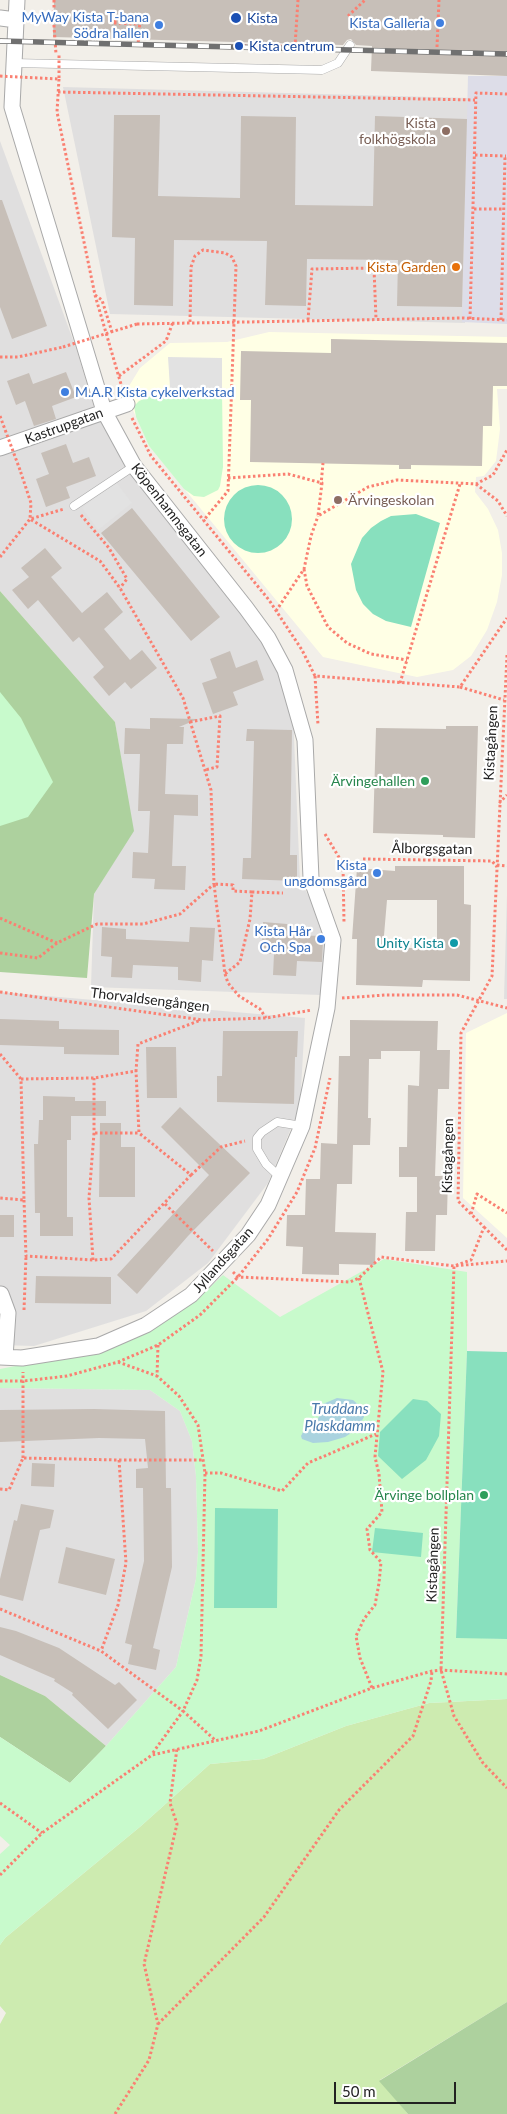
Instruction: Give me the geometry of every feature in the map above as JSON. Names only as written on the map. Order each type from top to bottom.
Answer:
[{"type":"street","name":"Köpenhamnsgatan","points":[[17,0],[12,107],[104,411],[134,466],[246,608],[268,638],[285,670],[305,740],[311,878],[333,940],[327,1008]]},
{"type":"street","points":[[0,18],[16,20]]},
{"type":"street","name":"Kastrupgatan","points":[[0,448],[127,404]]},
{"type":"street","name":"Jyllandsgatan","points":[[1,1294],[8,1313],[2,1357],[22,1358],[98,1346],[146,1325],[191,1295],[224,1262],[248,1234],[268,1205],[281,1178],[302,1126],[327,1008]]},
{"type":"lane","points":[[14,63],[322,70],[338,63],[350,45]]},
{"type":"lane","points":[[74,506],[134,466]]},
{"type":"lane","points":[[281,1178],[266,1164],[257,1149],[258,1138],[262,1132],[277,1122],[302,1126]]},
{"type":"path","points":[[54,0],[54,26],[59,80]]},
{"type":"path","points":[[239,46],[294,46],[298,0]]},
{"type":"path","points":[[348,17],[365,0]]},
{"type":"path","points":[[437,47],[440,0]]},
{"type":"path","points":[[109,22],[140,21],[138,45]]},
{"type":"path","points":[[60,53],[58,112],[95,295],[131,417],[152,456],[276,611],[302,650],[314,676],[318,726]]},
{"type":"path","points":[[0,76],[59,80]]},
{"type":"path","points":[[58,92],[475,100]]},
{"type":"path","points":[[470,319],[476,93],[507,94]]},
{"type":"path","points":[[475,156],[506,156],[501,320]]},
{"type":"path","points":[[474,209],[503,210]]},
{"type":"path","points":[[190,322],[191,266],[196,256],[204,250],[232,256],[236,266],[228,491],[203,520]]},
{"type":"path","points":[[308,320],[312,269],[374,268],[376,319]]},
{"type":"path","points":[[95,295],[102,300],[112,332]]},
{"type":"path","points":[[0,357],[18,357],[63,347],[137,324],[376,319],[507,320]]},
{"type":"path","points":[[119,376],[166,342],[173,322]]},
{"type":"path","points":[[0,416],[30,502],[30,519]]},
{"type":"path","points":[[318,516],[368,487],[397,480],[476,484],[493,475],[507,450]]},
{"type":"path","points":[[276,611],[304,569],[311,536],[318,516],[323,463]]},
{"type":"path","points":[[228,478],[288,474],[322,483]]},
{"type":"path","points":[[400,683],[460,484]]},
{"type":"path","points":[[476,484],[498,502],[507,516]]},
{"type":"path","points":[[0,557],[30,519],[74,506],[109,548],[126,579],[120,588]]},
{"type":"path","points":[[30,519],[100,561],[120,588],[182,698],[211,790],[214,884],[225,974],[228,983],[239,996],[260,1008],[266,1018]]},
{"type":"path","points":[[304,569],[307,586],[328,626],[347,643],[371,654],[407,660]]},
{"type":"path","points":[[460,687],[507,618]]},
{"type":"path","name":"Kistagången","points":[[507,655],[498,803],[492,976],[461,1033],[458,1201],[507,1250]]},
{"type":"path","points":[[314,676],[460,687],[504,700]]},
{"type":"path","points":[[190,722],[220,716],[217,767],[205,770]]},
{"type":"path","points":[[503,735],[507,741]]},
{"type":"path","points":[[498,803],[507,795]]},
{"type":"path","points":[[325,825],[326,835],[343,864],[344,929]]},
{"type":"path","name":"Ålborgsgatan","points":[[363,859],[492,861],[497,866],[507,866]]},
{"type":"path","points":[[0,952],[38,958],[58,944],[97,924],[143,924],[180,914],[214,884],[233,885],[233,891],[283,893]]},
{"type":"path","points":[[225,974],[240,962],[250,919],[252,892]]},
{"type":"path","points":[[0,918],[58,944]]},
{"type":"path","points":[[341,988],[340,998],[386,995],[457,995],[507,1008]]},
{"type":"path","name":"Thorvaldsengången","points":[[0,992],[203,1020],[266,1018],[327,1008]]},
{"type":"path","points":[[139,1133],[136,1071],[138,1044],[203,1020]]},
{"type":"path","points":[[0,1054],[21,1079],[26,1256],[94,1260],[111,1259],[221,1146],[258,1138]]},
{"type":"path","points":[[21,1079],[94,1078],[136,1071]]},
{"type":"path","points":[[94,1078],[94,1133],[89,1198],[94,1260]]},
{"type":"path","points":[[94,1133],[139,1133],[191,1175]]},
{"type":"path","points":[[471,1214],[477,1194],[507,1213]]},
{"type":"path","points":[[0,1198],[24,1200]]},
{"type":"path","points":[[165,1204],[238,1277],[350,1282],[359,1278],[382,1257],[454,1266],[507,1261]]},
{"type":"path","points":[[454,1266],[471,1260],[484,1228]]},
{"type":"path","name":"Kistagången","points":[[454,1266],[441,1670],[454,1716],[483,1764],[507,1788]]},
{"type":"path","points":[[359,1278],[383,1372],[375,1457],[379,1474],[382,1512],[367,1529],[370,1550],[381,1562],[379,1583],[375,1605],[364,1619],[356,1636],[360,1658],[372,1688]]},
{"type":"path","points":[[157,1376],[158,1345]]},
{"type":"path","points":[[0,1875],[42,1832],[152,1754],[183,1711],[197,1680],[201,1656],[205,1473],[198,1425],[180,1396],[157,1376],[118,1362]]},
{"type":"path","points":[[0,1489],[9,1490],[22,1458],[24,1381]]},
{"type":"path","points":[[205,1473],[221,1473],[282,1491],[308,1463],[376,1434]]},
{"type":"path","points":[[22,1458],[203,1460]]},
{"type":"path","points":[[101,1651],[118,1605],[126,1563],[120,1460]]},
{"type":"path","points":[[0,1609],[101,1651],[183,1711],[215,1740]]},
{"type":"path","points":[[158,2024],[264,1917],[339,1810],[412,1736],[431,1681],[432,1671]]},
{"type":"path","points":[[152,1754],[259,1731],[372,1688],[432,1671],[507,1674]]},
{"type":"path","points":[[115,2114],[149,2060],[158,2024],[144,1964],[177,1824],[170,1803],[177,1748]]},
{"type":"path","points":[[0,1802],[42,1832]]},
{"type":"shaded area","points":[[468,76],[507,76],[507,324],[462,322]]},
{"type":"shaded area","points":[[63,87],[470,98],[465,323],[110,314]]},
{"type":"shaded area","points":[[0,141],[76,348],[96,414],[140,485],[264,638],[282,676],[293,714],[300,881],[325,924],[330,957],[321,995],[91,987],[94,894],[133,831],[115,722],[0,591]]},
{"type":"shaded area","name":"Ärvingeskolan","points":[[269,332],[507,337],[507,389],[497,389],[500,429],[496,461],[484,476],[476,477],[475,492],[488,509],[498,530],[502,553],[502,575],[497,602],[487,630],[471,656],[453,670],[417,677],[323,657],[149,446],[126,391],[140,368],[170,343],[227,342]]},
{"type":"shaded area","points":[[168,357],[222,358],[222,390],[170,388]]},
{"type":"shaded area","points":[[116,482],[132,503],[98,530],[82,508]]},
{"type":"shaded area","points":[[507,895],[507,999],[504,999]]},
{"type":"shaded area","points":[[0,992],[305,1018],[300,1107],[268,1183],[208,1263],[146,1311],[34,1346],[0,1345]]},
{"type":"shaded area","points":[[507,1013],[507,1238],[463,1198],[466,1033]]},
{"type":"shaded area","points":[[0,1388],[150,1390],[180,1411],[192,1441],[196,1476],[198,1552],[196,1579],[176,1667],[106,1746],[45,1696],[0,1675]]},
{"type":"green space","points":[[170,388],[222,390],[223,467],[220,486],[218,490],[204,497],[194,496],[184,489],[149,446],[136,417],[134,406],[139,401]]},
{"type":"green space","points":[[265,485],[277,491],[286,500],[292,512],[290,532],[282,543],[265,553],[251,553],[234,543],[226,532],[224,512],[234,495],[245,487]]},
{"type":"green space","points":[[416,514],[440,523],[411,627],[386,621],[373,614],[363,604],[356,590],[351,564],[362,538],[371,528],[391,516]]},
{"type":"green space","points":[[0,591],[115,722],[134,831],[94,894],[87,978],[0,972]]},
{"type":"green space","points":[[0,692],[21,718],[53,782],[28,817],[0,826]]},
{"type":"green space","points":[[384,1259],[467,1272],[467,1351],[456,1637],[507,1639],[507,1699],[429,1703],[346,1726],[263,1759],[210,1764],[141,1826],[5,1938],[0,1945],[0,1854],[10,1845],[0,1836],[0,1737],[70,1783],[106,1746],[176,1667],[196,1579],[198,1552],[196,1476],[192,1441],[180,1411],[150,1390],[0,1388],[0,1369],[114,1347],[152,1328],[203,1294],[223,1275],[280,1317]]},
{"type":"green space","name":"Ärvinge bollplan","points":[[467,1351],[507,1352],[507,1639],[456,1638]]},
{"type":"green space","points":[[413,1399],[427,1401],[441,1414],[439,1436],[426,1460],[402,1479],[378,1456],[380,1432]]},
{"type":"green space","points":[[215,1508],[278,1509],[277,1608],[214,1608]]},
{"type":"green space","points":[[375,1528],[423,1533],[421,1557],[372,1552]]},
{"type":"green space","points":[[0,1675],[45,1696],[106,1746],[70,1783],[0,1737]]},
{"type":"green space","points":[[507,1699],[507,2002],[380,2080],[408,2114],[0,2114],[0,2024],[6,2013],[0,2006],[0,1945],[5,1938],[141,1826],[210,1764],[263,1759],[346,1726],[429,1703]]},
{"type":"green space","points":[[507,2002],[507,2114],[408,2114],[379,2081]]},
{"type":"water","name":"Truddans Plaskdamm","points":[[337,1398],[353,1400],[362,1408],[364,1417],[357,1429],[345,1437],[328,1442],[313,1443],[302,1439],[301,1436],[304,1430],[317,1422],[323,1404]]},
{"type":"building","points":[[54,0],[507,0],[507,76],[371,71],[372,46],[356,45],[351,39],[347,40],[343,45],[53,37]]},
{"type":"building","points":[[114,115],[160,115],[158,196],[240,198],[241,116],[296,117],[295,205],[373,206],[375,116],[467,119],[462,307],[397,306],[398,260],[307,259],[306,306],[265,305],[267,241],[174,240],[173,306],[134,305],[135,238],[112,237]]},
{"type":"building","points":[[0,200],[2,200],[47,326],[12,339],[0,307]]},
{"type":"building","points":[[331,339],[507,343],[507,386],[493,386],[492,426],[483,426],[482,466],[411,465],[411,469],[399,469],[399,465],[250,462],[251,400],[240,400],[241,351],[331,353]]},
{"type":"building","points":[[66,372],[76,397],[52,406],[56,419],[34,426],[25,401],[16,405],[7,381],[29,373],[33,384]]},
{"type":"building","points":[[66,444],[73,463],[89,457],[96,476],[66,487],[70,498],[46,507],[36,479],[49,474],[41,453]]},
{"type":"building","points":[[132,508],[220,617],[191,641],[101,533]]},
{"type":"building","points":[[45,548],[62,568],[51,577],[82,613],[107,592],[123,612],[104,629],[130,660],[142,650],[157,668],[131,689],[125,682],[109,696],[93,677],[104,667],[79,637],[73,642],[38,600],[28,609],[12,590],[29,577],[21,568]]},
{"type":"building","points":[[230,651],[236,668],[257,660],[264,680],[233,692],[238,705],[213,714],[202,683],[217,678],[210,659]]},
{"type":"building","points":[[150,718],[198,719],[179,727],[184,727],[183,744],[167,744],[165,794],[198,795],[198,816],[174,815],[172,866],[186,866],[185,890],[154,889],[155,879],[132,878],[133,852],[148,853],[150,811],[138,811],[140,754],[124,754],[125,728],[150,729]]},
{"type":"building","name":"Ärvingehallen","points":[[446,726],[478,726],[475,838],[373,833],[376,728],[446,729]]},
{"type":"building","points":[[247,729],[292,730],[290,855],[297,855],[297,881],[242,879],[243,858],[251,858],[254,741],[246,741]]},
{"type":"building","points":[[395,866],[464,866],[464,904],[471,905],[470,981],[423,980],[422,987],[356,985],[357,939],[352,939],[357,868],[395,871]],"holes":[[[387,900],[437,900],[437,949],[383,947]]]},
{"type":"building","points":[[263,922],[287,924],[287,935],[322,936],[322,962],[297,961],[296,976],[273,975],[274,954],[261,953]]},
{"type":"building","points":[[102,927],[126,929],[126,939],[189,942],[190,927],[215,928],[213,961],[202,960],[201,982],[178,980],[178,967],[133,965],[132,978],[111,977],[112,957],[101,956]]},
{"type":"building","points":[[0,1019],[59,1021],[59,1029],[119,1030],[119,1055],[64,1054],[64,1047],[0,1045]]},
{"type":"building","points":[[350,1020],[438,1021],[437,1050],[450,1050],[449,1089],[438,1089],[435,1176],[448,1176],[447,1215],[436,1215],[435,1251],[405,1251],[406,1212],[417,1212],[417,1177],[399,1177],[399,1147],[407,1147],[408,1085],[419,1086],[420,1051],[381,1051],[381,1059],[369,1059],[368,1118],[371,1118],[370,1145],[353,1145],[352,1184],[337,1184],[335,1232],[376,1233],[375,1265],[339,1264],[339,1275],[302,1274],[303,1247],[286,1246],[287,1215],[305,1215],[306,1179],[320,1179],[321,1143],[337,1144],[339,1056],[350,1056]]},
{"type":"building","points":[[223,1031],[298,1031],[297,1057],[295,1057],[294,1104],[217,1102],[217,1076],[222,1076]]},
{"type":"building","points":[[146,1047],[176,1047],[177,1098],[147,1098]]},
{"type":"building","points":[[43,1096],[75,1097],[75,1101],[106,1101],[106,1116],[71,1116],[71,1140],[67,1140],[67,1217],[73,1217],[73,1236],[40,1236],[40,1213],[35,1213],[34,1144],[38,1144],[39,1120],[43,1120]]},
{"type":"building","points":[[180,1107],[250,1173],[188,1236],[137,1294],[117,1275],[209,1175],[161,1127]]},
{"type":"building","points":[[100,1123],[121,1123],[121,1147],[135,1147],[135,1197],[99,1197]]},
{"type":"building","points":[[0,1215],[14,1215],[14,1237],[0,1237]]},
{"type":"building","points":[[36,1276],[111,1277],[111,1304],[35,1303]]},
{"type":"building","points":[[94,1409],[165,1411],[166,1488],[171,1488],[172,1567],[153,1648],[160,1650],[156,1670],[128,1664],[132,1645],[125,1643],[144,1561],[143,1488],[136,1488],[136,1469],[148,1468],[145,1439],[99,1438],[0,1442],[0,1410]]},
{"type":"building","points":[[32,1463],[55,1464],[54,1487],[31,1486]]},
{"type":"building","points":[[21,1504],[54,1510],[50,1528],[40,1530],[23,1601],[0,1595],[0,1579],[14,1520],[17,1521]]},
{"type":"building","points":[[66,1547],[115,1559],[106,1595],[58,1583]]},
{"type":"building","points":[[0,1627],[16,1631],[59,1648],[115,1685],[119,1682],[137,1700],[108,1729],[72,1695],[73,1693],[54,1681],[55,1679],[0,1655]]},
{"type":"railway","points":[[0,41],[507,54]]},
{"type":"place","name":"Kista","points":[[236,18]]},
{"type":"place","name":"Kista Galleria","points":[[440,23]]},
{"type":"place","name":"MyWay Kista T-bana Södra hallen","points":[[159,25]]},
{"type":"place","name":"Kista centrum","points":[[239,46]]},
{"type":"place","name":"Kista folkhögskola","points":[[446,131]]},
{"type":"place","name":"Kista Garden","points":[[456,267]]},
{"type":"place","name":"M.A.R Kista cykelverkstad","points":[[65,392]]},
{"type":"place","name":"Ärvingeskolan","points":[[338,500]]},
{"type":"place","name":"Ärvingehallen","points":[[425,781]]},
{"type":"place","name":"Kista ungdomsgård","points":[[377,873]]},
{"type":"place","name":"Kista Hår Och Spa","points":[[321,939]]},
{"type":"place","name":"Unity Kista","points":[[454,943]]},
{"type":"place","name":"Ärvinge bollplan","points":[[484,1495]]}]
